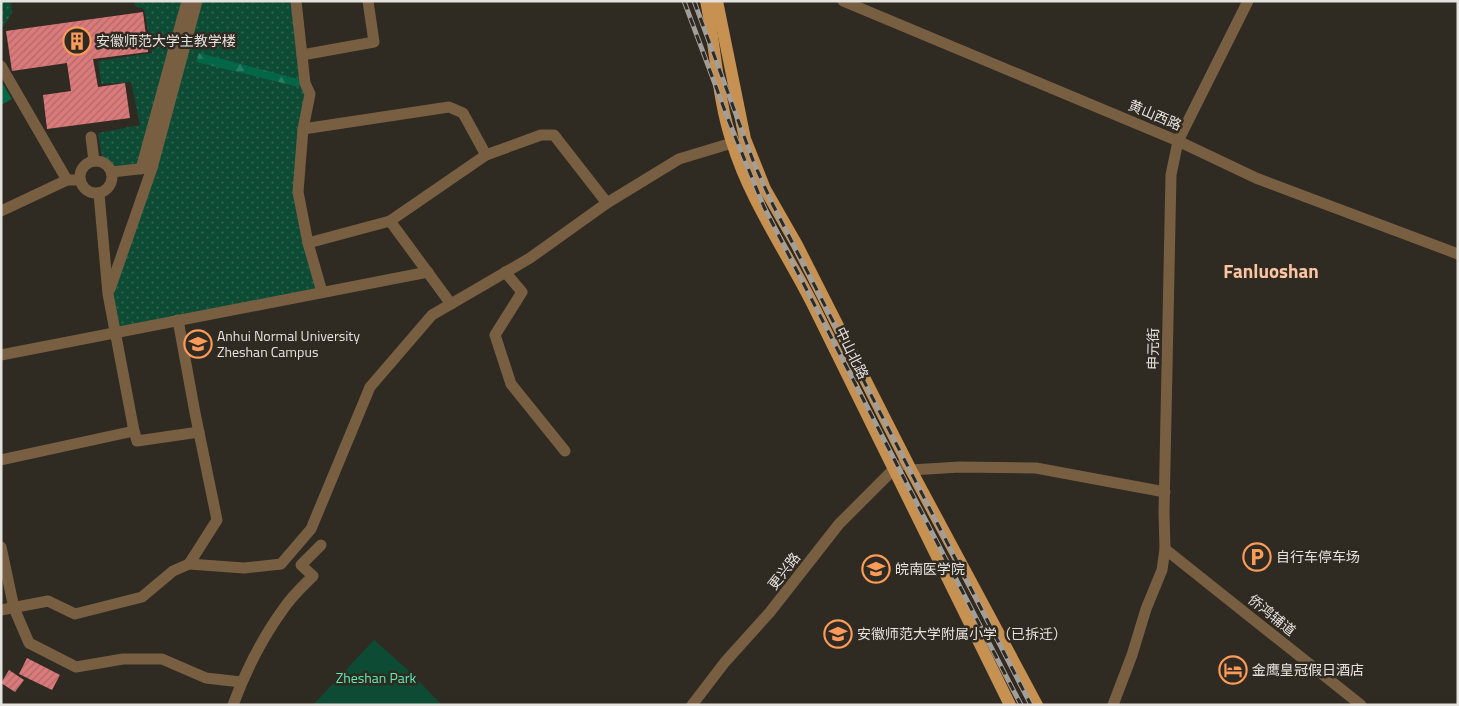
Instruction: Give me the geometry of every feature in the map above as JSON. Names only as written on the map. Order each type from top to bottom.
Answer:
[{"type":"main road","name":"中山北路","points":[[706,1],[725,118],[732,143],[746,179],[806,292],[1010,705]]},
{"type":"main road","points":[[718,1],[744,139],[766,189],[797,245],[908,466],[1037,705]]},
{"type":"street","points":[[146,169],[187,1]]},
{"type":"street","points":[[108,294],[197,1]]},
{"type":"street","points":[[296,1],[305,83],[310,94],[303,129],[298,192],[308,243],[322,292]]},
{"type":"street","points":[[302,55],[374,42],[368,1]]},
{"type":"street","name":"黄山西路","points":[[843,1],[1178,141],[1256,178],[1458,254]]},
{"type":"street","name":"申元街","points":[[1114,705],[1146,609],[1162,570],[1165,550],[1164,492],[1172,175],[1178,141],[1248,1]]},
{"type":"street","points":[[3,74],[68,180]]},
{"type":"street","points":[[303,129],[449,108],[463,113],[486,155]]},
{"type":"street","points":[[308,243],[390,221],[486,155],[541,134],[554,135],[607,203]]},
{"type":"street","points":[[91,137],[94,161]]},
{"type":"street","points":[[1,610],[48,602],[75,614],[142,597],[173,571],[189,564],[244,568],[281,564],[311,529],[370,387],[432,315],[530,258],[607,203],[679,159],[732,143]]},
{"type":"street","points":[[89,162],[105,163],[112,172],[112,183],[99,194],[88,192],[81,185],[81,170],[89,162]]},
{"type":"street","points":[[112,172],[146,169]]},
{"type":"street","points":[[1,212],[68,180],[80,180]]},
{"type":"street","points":[[99,194],[108,294],[137,441],[199,432]]},
{"type":"street","points":[[390,221],[451,304]]},
{"type":"street","points":[[1,354],[428,272]]},
{"type":"street","points":[[505,272],[522,292],[495,335],[511,384],[565,451]]},
{"type":"street","points":[[178,320],[218,520],[189,564]]},
{"type":"street","points":[[1,460],[134,432]]},
{"type":"street","points":[[908,466],[1036,468],[1164,492]]},
{"type":"street","name":"更兴路","points":[[692,705],[725,662],[770,612],[839,524],[893,470],[908,466]]},
{"type":"street","points":[[233,705],[241,682],[258,648],[285,606],[313,576],[301,565],[325,547],[306,535]]},
{"type":"street","points":[[1,547],[14,608],[29,643],[76,667],[123,659],[162,659],[206,678],[241,682]]},
{"type":"street","name":"侨鸿辅道","points":[[1165,550],[1359,704]]},
{"type":"green space","points":[[1,1],[11,1],[12,13],[1,30]]},
{"type":"green space","points":[[134,1],[294,1],[305,83],[298,192],[322,292],[115,332],[108,294],[152,168],[116,168],[110,161],[102,157],[98,133],[140,125],[131,82],[101,84],[98,61],[152,53],[144,9],[135,6]]},
{"type":"green space","points":[[199,53],[301,80],[299,87],[196,62]]},
{"type":"green space","points":[[1,81],[12,99],[1,105]]},
{"type":"green space","name":"Zheshan Park","points":[[374,640],[407,669],[442,705],[313,705]]},
{"type":"building","name":"安徽师范大学主教学楼","points":[[143,12],[148,52],[93,59],[98,87],[125,83],[130,118],[47,129],[43,95],[71,91],[67,63],[12,71],[6,31]]},
{"type":"building","points":[[27,658],[60,675],[52,690],[19,674]]},
{"type":"building","points":[[9,670],[24,680],[15,692],[1,683]]},
{"type":"railway","points":[[684,1],[728,119],[764,207],[1021,705]]},
{"type":"railway","points":[[694,1],[754,163],[772,203],[1031,705]]},
{"type":"place","name":"安徽师范大学主教学楼","points":[[77,41]]},
{"type":"place","name":"Anhui Normal University Zheshan Campus","points":[[198,344]]},
{"type":"place","name":"自行车停车场","points":[[1257,557]]},
{"type":"place","name":"皖南医学院","points":[[876,569]]},
{"type":"place","name":"安徽师范大学附属小学（已拆迁）","points":[[838,634]]},
{"type":"place","name":"金鹰皇冠假日酒店","points":[[1233,670]]},
{"type":"district","name":"Fanluoshan","points":[[1271,271]]}]
